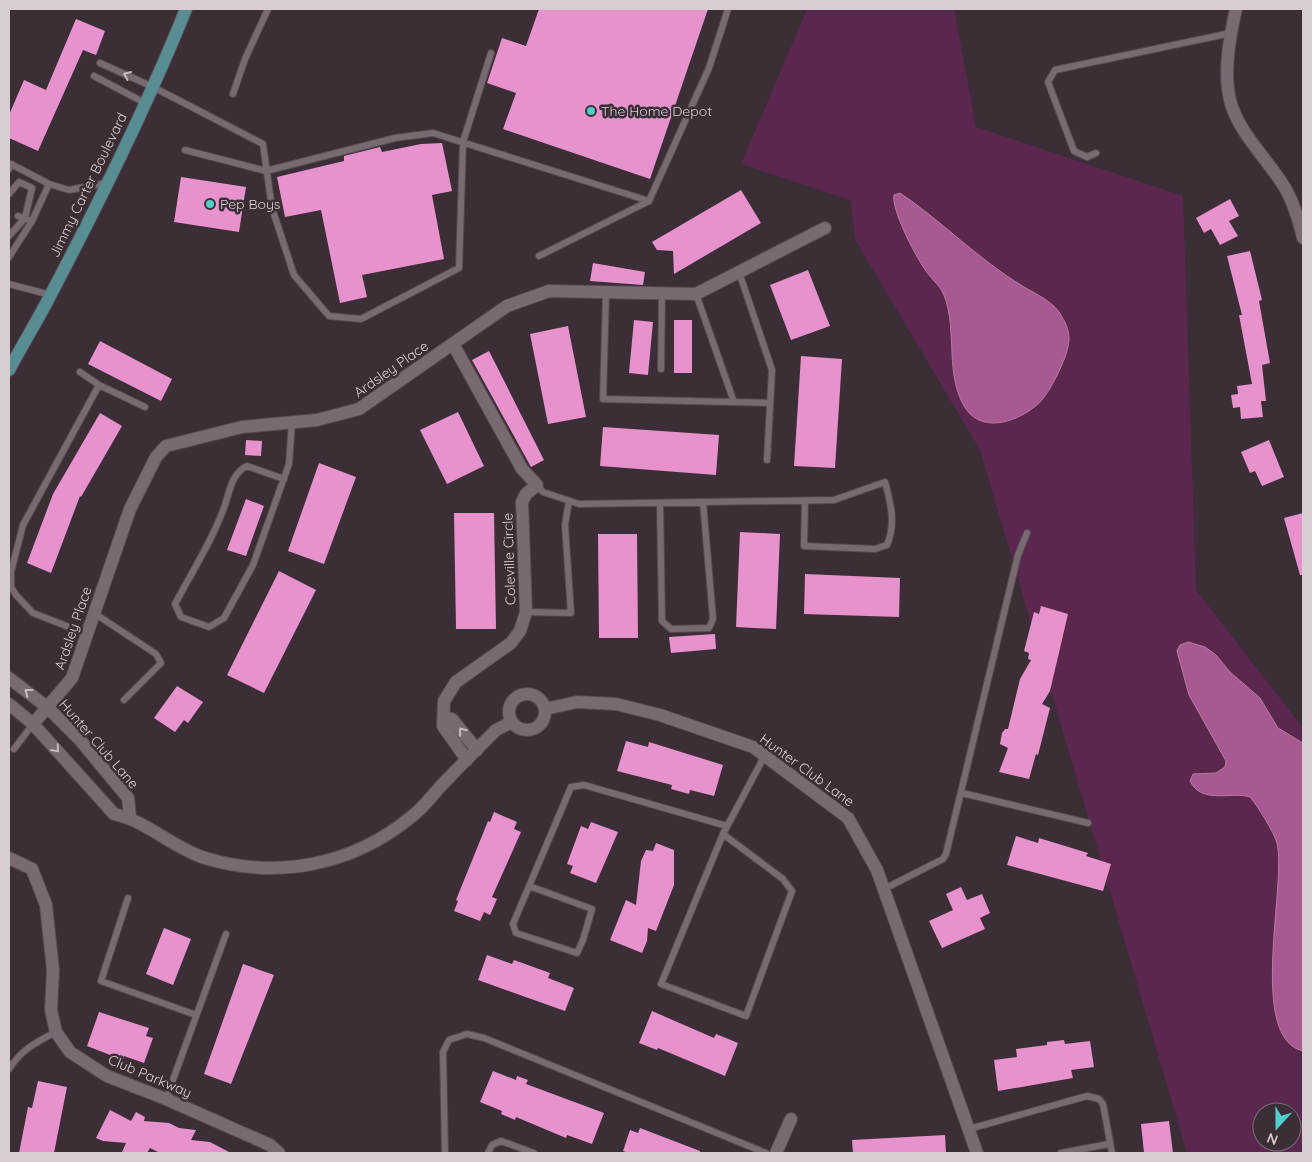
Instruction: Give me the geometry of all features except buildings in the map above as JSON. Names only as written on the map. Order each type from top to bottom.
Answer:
[{"type":"main road","name":"Jimmy Carter Boulevard","points":[[9,370],[51,295],[146,103],[186,9]]},
{"type":"street","points":[[1236,9],[1231,33],[1228,73],[1230,100],[1246,132],[1285,188],[1303,238]]},
{"type":"street","name":"Ardsley Place","points":[[33,724],[72,678],[130,509],[156,457],[166,446],[242,427],[336,417],[360,409],[507,306],[549,291],[696,294],[825,228]]},
{"type":"street","points":[[453,344],[522,469],[537,486]]},
{"type":"street","name":"Coleville Circle","points":[[467,760],[448,736],[443,726],[444,701],[456,682],[511,643],[520,631],[526,612],[522,502],[526,494],[537,486]]},
{"type":"street","name":"Hunter Club Lane","points":[[9,678],[47,707],[80,740],[128,798],[130,817]]},
{"type":"street","points":[[520,693],[535,694],[545,705],[545,708],[544,720],[534,730],[519,729],[509,718],[509,704],[520,693]]},
{"type":"street","name":"Hunter Club Lane","points":[[545,708],[577,702],[616,704],[660,715],[753,747],[848,818],[870,855],[884,889],[977,1153]]},
{"type":"street","points":[[9,704],[33,724],[114,814],[130,817],[180,848],[212,860],[255,868],[282,869],[312,865],[348,855],[383,838],[413,816],[496,730],[512,722]]},
{"type":"street","points":[[444,717],[452,719],[477,750]]},
{"type":"street","name":"Club Parkway","points":[[9,858],[32,869],[46,905],[54,970],[50,1010],[56,1032],[70,1052],[107,1076],[166,1099],[270,1145],[279,1153]]},
{"type":"street","points":[[776,1153],[791,1119]]},
{"type":"lane","points":[[233,94],[245,59],[268,9]]},
{"type":"lane","points":[[539,256],[649,201],[709,68],[728,9]]},
{"type":"lane","points":[[1096,153],[1087,157],[1074,151],[1048,82],[1055,70],[1231,33]]},
{"type":"lane","points":[[100,63],[153,87],[262,144],[272,208],[294,275],[329,316],[361,319],[459,268],[463,142],[491,53]]},
{"type":"lane","points":[[94,76],[146,103]]},
{"type":"lane","points":[[185,150],[266,171],[395,138],[433,133],[649,201]]},
{"type":"lane","points":[[9,168],[11,164],[49,184],[70,190],[106,183]]},
{"type":"lane","points":[[9,233],[28,219],[32,188],[19,182],[10,195]]},
{"type":"lane","points":[[9,257],[28,219],[49,184]]},
{"type":"lane","points":[[26,200],[28,219]]},
{"type":"lane","points":[[18,216],[28,219]]},
{"type":"lane","points":[[739,272],[772,370],[766,460]]},
{"type":"lane","points":[[9,284],[51,295]]},
{"type":"lane","points":[[606,293],[603,399],[770,403]]},
{"type":"lane","points":[[661,369],[662,294]]},
{"type":"lane","points":[[696,294],[734,402]]},
{"type":"lane","points":[[80,372],[99,385],[145,407]]},
{"type":"lane","points":[[87,634],[33,613],[16,595],[12,586],[11,572],[23,525],[99,385]]},
{"type":"lane","points":[[284,479],[247,466],[235,476],[220,521],[175,604],[181,617],[209,627],[224,618],[253,565],[284,479],[289,464],[292,421]]},
{"type":"lane","points":[[537,486],[543,492],[579,504],[834,500],[885,482],[891,504],[893,532],[887,545],[875,549],[804,546],[805,501]]},
{"type":"lane","points":[[526,612],[571,613],[566,525],[569,501]]},
{"type":"lane","points":[[660,503],[662,621],[671,629],[709,628],[713,619],[703,502]]},
{"type":"lane","points":[[884,889],[943,859],[950,842],[1018,555],[1027,533]]},
{"type":"lane","points":[[94,613],[156,654],[161,662],[124,700]]},
{"type":"lane","points":[[14,749],[33,724]]},
{"type":"lane","points":[[723,834],[784,879],[792,892],[746,1016],[661,984],[723,834],[765,755]]},
{"type":"lane","points":[[529,886],[592,909],[577,953],[516,933],[513,924],[529,886],[571,787],[584,785],[727,826]]},
{"type":"lane","points":[[962,793],[1088,823]]},
{"type":"lane","points":[[128,898],[101,981],[196,1015]]},
{"type":"lane","points":[[166,1099],[226,934]]},
{"type":"lane","points":[[9,1069],[20,1053],[34,1043],[56,1032]]},
{"type":"lane","points":[[445,1153],[443,1052],[449,1040],[467,1034],[484,1038],[766,1153]]},
{"type":"lane","points":[[969,1129],[1087,1096],[1099,1099],[1103,1104],[1112,1153]]},
{"type":"lane","points":[[488,1153],[492,1145],[501,1141],[534,1153]]},
{"type":"lane","points":[[1061,1153],[1109,1144]]},
{"type":"shaded area","points":[[807,9],[954,9],[976,127],[1183,196],[1196,590],[1303,728],[1303,1153],[1187,1153],[980,450],[856,241],[850,200],[741,164]]},
{"type":"shaded area","points":[[900,193],[992,265],[1051,303],[1063,319],[1069,338],[1063,363],[1054,382],[1043,398],[1023,415],[1002,422],[992,423],[974,417],[966,409],[959,396],[955,382],[950,323],[944,295],[920,262],[904,232],[894,202],[894,195]]},
{"type":"shaded area","points":[[1188,642],[1205,647],[1216,655],[1230,672],[1260,698],[1278,728],[1303,743],[1303,1051],[1286,1040],[1277,1019],[1273,991],[1273,958],[1279,863],[1275,838],[1250,797],[1209,795],[1195,788],[1190,781],[1193,774],[1216,773],[1225,767],[1226,761],[1189,695],[1177,651],[1180,645]]},
{"type":"place","name":"The Home Depot","points":[[591,111]]},
{"type":"place","name":"Pep Boys","points":[[210,204]]}]
